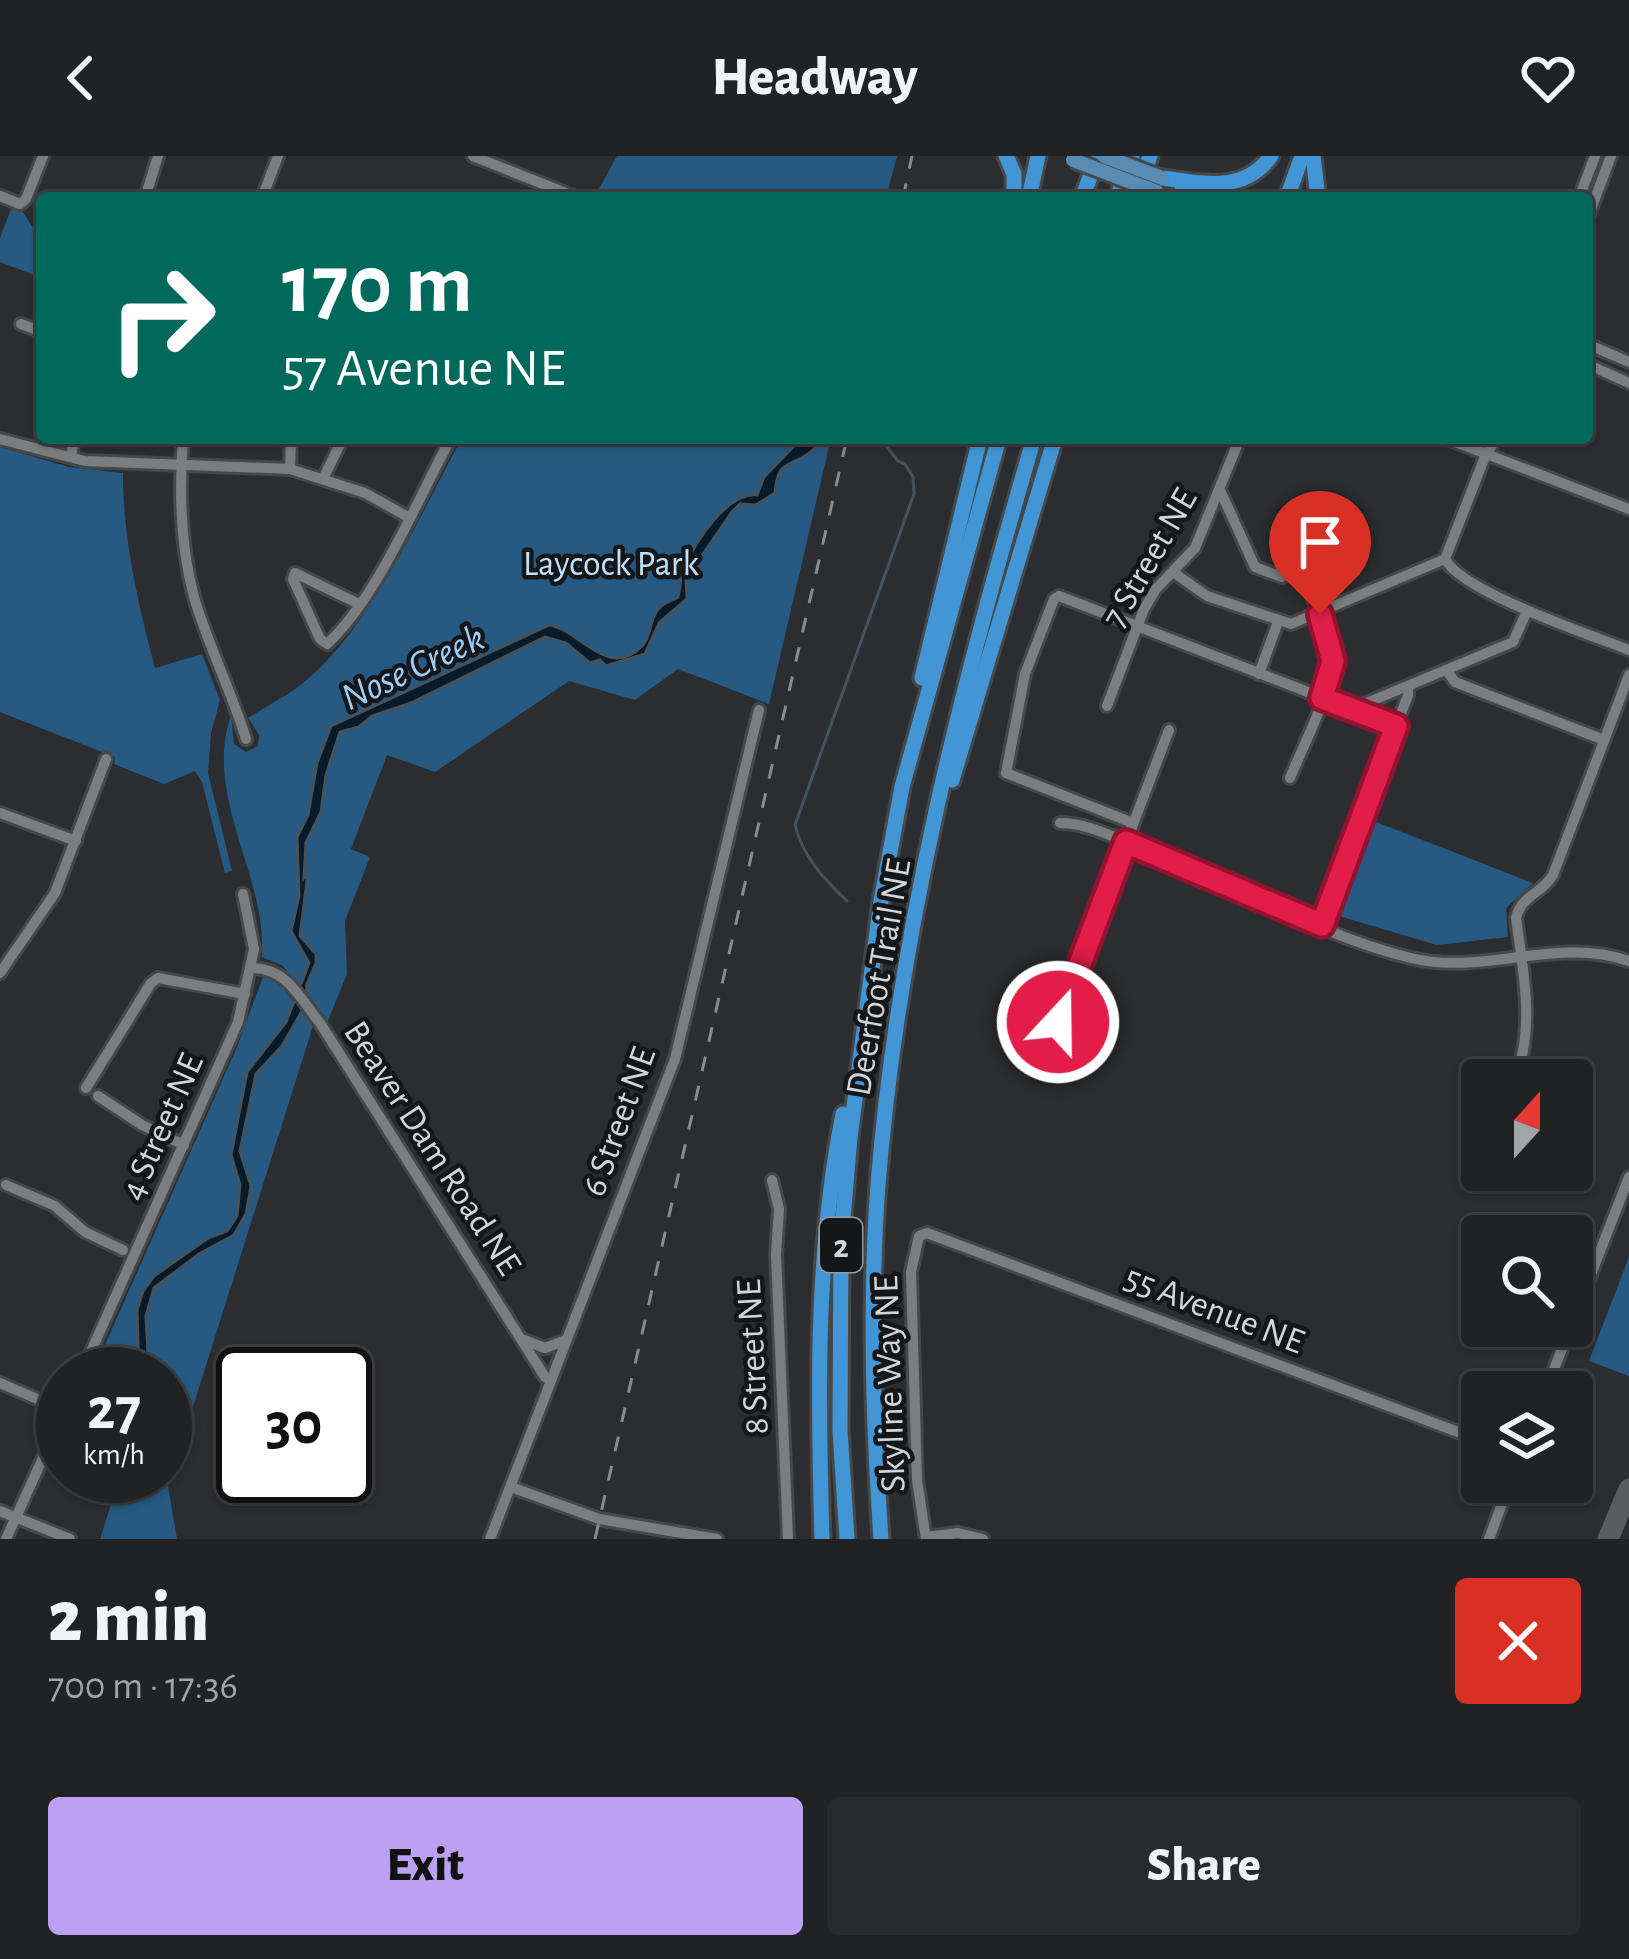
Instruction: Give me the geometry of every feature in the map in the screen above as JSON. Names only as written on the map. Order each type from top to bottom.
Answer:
[{"type":"highway","points":[[1006,156],[1014,174],[1014,192]]},
{"type":"highway","points":[[1030,192],[1038,156]]},
{"type":"highway","points":[[1085,192],[1101,156]]},
{"type":"highway","points":[[1119,192],[1132,156]]},
{"type":"highway","points":[[1138,192],[1150,156]]},
{"type":"highway","points":[[1160,185],[1234,183],[1258,172],[1271,156]]},
{"type":"highway","points":[[1289,192],[1302,156]]},
{"type":"highway","points":[[1312,156],[1317,192]]},
{"type":"highway","points":[[921,716],[916,702],[979,444]]},
{"type":"highway","name":"Deerfoot Trail NE","points":[[848,1539],[840,1430],[841,1242],[875,952],[902,787],[997,444]]},
{"type":"highway","name":"Deerfoot Trail NE","points":[[881,1539],[873,1424],[884,1116],[910,946],[953,730],[1032,444]]},
{"type":"highway","points":[[910,946],[918,929],[945,803],[1056,444]]},
{"type":"highway","points":[[824,1539],[820,1309],[837,1152],[875,952]]},
{"type":"highway","points":[[873,1424],[885,1468],[892,1539]]},
{"type":"main road","points":[[1101,156],[1168,192]]},
{"type":"main road","points":[[1068,158],[1190,192]]},
{"type":"street","points":[[0,196],[20,204],[26,200],[44,156]]},
{"type":"street","points":[[147,192],[158,156]]},
{"type":"street","points":[[264,192],[278,156]]},
{"type":"street","points":[[473,156],[563,192]]},
{"type":"street","points":[[1581,192],[1595,156]]},
{"type":"street","points":[[1593,204],[1611,156]]},
{"type":"street","points":[[20,323],[36,330]]},
{"type":"street","points":[[1593,344],[1629,360]]},
{"type":"street","points":[[1593,367],[1629,383]]},
{"type":"street","points":[[0,439],[71,457],[290,469],[365,493],[408,517]]},
{"type":"street","points":[[71,457],[73,444]]},
{"type":"street","points":[[183,444],[183,537],[191,584],[246,739]]},
{"type":"street","points":[[290,469],[291,444]]},
{"type":"street","points":[[324,477],[340,444]]},
{"type":"street","points":[[359,604],[295,573],[293,579],[312,622],[327,644],[359,604],[448,444]]},
{"type":"street","name":"7 Street NE","points":[[1107,706],[1150,599],[1195,548],[1238,444]]},
{"type":"street","points":[[1460,444],[1629,509]]},
{"type":"street","points":[[1486,454],[1487,444]]},
{"type":"street","points":[[1173,572],[1207,596],[1278,622],[1299,623],[1445,559],[1493,444]]},
{"type":"street","points":[[1220,490],[1255,567],[1282,578],[1299,570],[1320,614],[1333,661],[1290,778]]},
{"type":"street","points":[[1445,559],[1460,576],[1527,610],[1629,650]]},
{"type":"street","points":[[1133,824],[1006,773],[1025,674],[1054,598],[1059,596],[1396,726]]},
{"type":"street","points":[[1352,709],[1513,642],[1527,610]]},
{"type":"street","points":[[1259,674],[1278,622]]},
{"type":"street","points":[[1446,670],[1455,682],[1604,740]]},
{"type":"street","points":[[1521,1059],[1527,1019],[1518,908],[1553,875],[1629,675]]},
{"type":"street","points":[[1322,925],[1408,686]]},
{"type":"street","name":"6 Street NE","points":[[490,1539],[675,1059],[759,710]]},
{"type":"street","points":[[1058,1022],[1168,730]]},
{"type":"street","points":[[0,973],[55,893],[106,759]]},
{"type":"street","points":[[0,813],[76,841]]},
{"type":"street","points":[[1060,824],[1076,823],[1322,925],[1432,963],[1587,950],[1629,961]]},
{"type":"street","name":"4 Street NE","points":[[93,1347],[229,1046],[251,968],[253,937],[243,894]]},
{"type":"street","name":"Beaver Dam Road NE","points":[[251,968],[273,970],[320,1024],[544,1377],[551,1381]]},
{"type":"street","points":[[86,1088],[158,978],[245,994]]},
{"type":"street","points":[[98,1096],[184,1145]]},
{"type":"street","points":[[1593,1268],[1629,1177]]},
{"type":"street","name":"8 Street NE","points":[[772,1180],[779,1209],[776,1254],[789,1512],[784,1537]]},
{"type":"street","points":[[6,1185],[55,1206],[86,1232],[123,1250]]},
{"type":"street","name":"55 Avenue NE","points":[[927,1233],[1461,1433]]},
{"type":"street","name":"Skyline Way NE","points":[[926,1538],[916,1480],[911,1272],[920,1236],[927,1233]]},
{"type":"street","points":[[521,1339],[545,1348],[566,1340]]},
{"type":"street","points":[[0,1383],[36,1400]]},
{"type":"street","points":[[6,1539],[36,1471]]},
{"type":"street","points":[[511,1487],[581,1514],[717,1539]]},
{"type":"street","points":[[1489,1539],[1502,1503]]},
{"type":"street","points":[[0,1511],[70,1539]]},
{"type":"street","points":[[620,1539],[622,1524]]},
{"type":"street","points":[[926,1538],[958,1533],[982,1539]]},
{"type":"green space","points":[[617,156],[897,156],[888,192],[597,192]]},
{"type":"green space","points":[[11,209],[23,212],[36,233],[36,276],[0,262],[0,238]]},
{"type":"green space","name":"Laycock Park","points":[[459,444],[830,444],[769,704],[678,669],[635,700],[569,681],[435,772],[387,755],[351,849],[370,857],[345,921],[347,974],[327,1023],[283,966],[262,957],[255,896],[230,806],[224,746],[231,715],[234,744],[246,752],[258,746],[259,735],[248,718],[316,672],[365,612]]},
{"type":"green space","points":[[0,447],[69,467],[123,473],[137,596],[155,668],[202,654],[220,700],[208,773],[232,871],[225,873],[202,782],[195,771],[164,784],[114,764],[115,757],[0,712]]},
{"type":"green space","points":[[1371,820],[1533,883],[1506,908],[1508,937],[1437,945],[1342,917],[1338,906]]},
{"type":"green space","points":[[263,977],[277,981],[313,1026],[192,1410],[192,1347],[104,1347],[237,1047]]},
{"type":"green space","points":[[1629,1257],[1629,1376],[1589,1361]]},
{"type":"green space","points":[[111,1503],[171,1503],[177,1539],[100,1539]]},
{"type":"shaded area","points":[[796,444],[820,444],[782,469],[775,493],[756,505],[740,504],[732,512],[686,579],[687,599],[659,623],[645,654],[606,666],[600,660],[590,663],[566,643],[545,637],[340,732],[326,775],[321,812],[306,843],[304,878],[308,873],[300,936],[316,954],[316,963],[305,1006],[282,1046],[256,1074],[240,1151],[251,1186],[246,1214],[234,1235],[154,1288],[146,1316],[148,1347],[138,1347],[137,1310],[154,1276],[208,1238],[227,1231],[237,1216],[240,1185],[231,1155],[247,1072],[286,1022],[309,963],[291,931],[299,896],[297,837],[308,815],[317,763],[331,726],[549,625],[605,656],[629,655],[645,643],[658,609],[678,597],[684,568],[713,521],[734,501],[757,495],[764,477]]},
{"type":"waterway","points":[[847,901],[815,866],[795,825],[914,494],[913,477],[885,444]]},
{"type":"taxiway","points":[[1608,1539],[1629,1489]]},
{"type":"railway","points":[[904,192],[912,156]]},
{"type":"railway","points":[[595,1539],[846,444]]},
{"type":"route","points":[[1058,1022],[1126,842],[1322,925],[1396,726],[1322,698],[1333,661],[1320,614]]},
{"type":"water label","name":"Nose Creek","points":[[412,666]]}]
